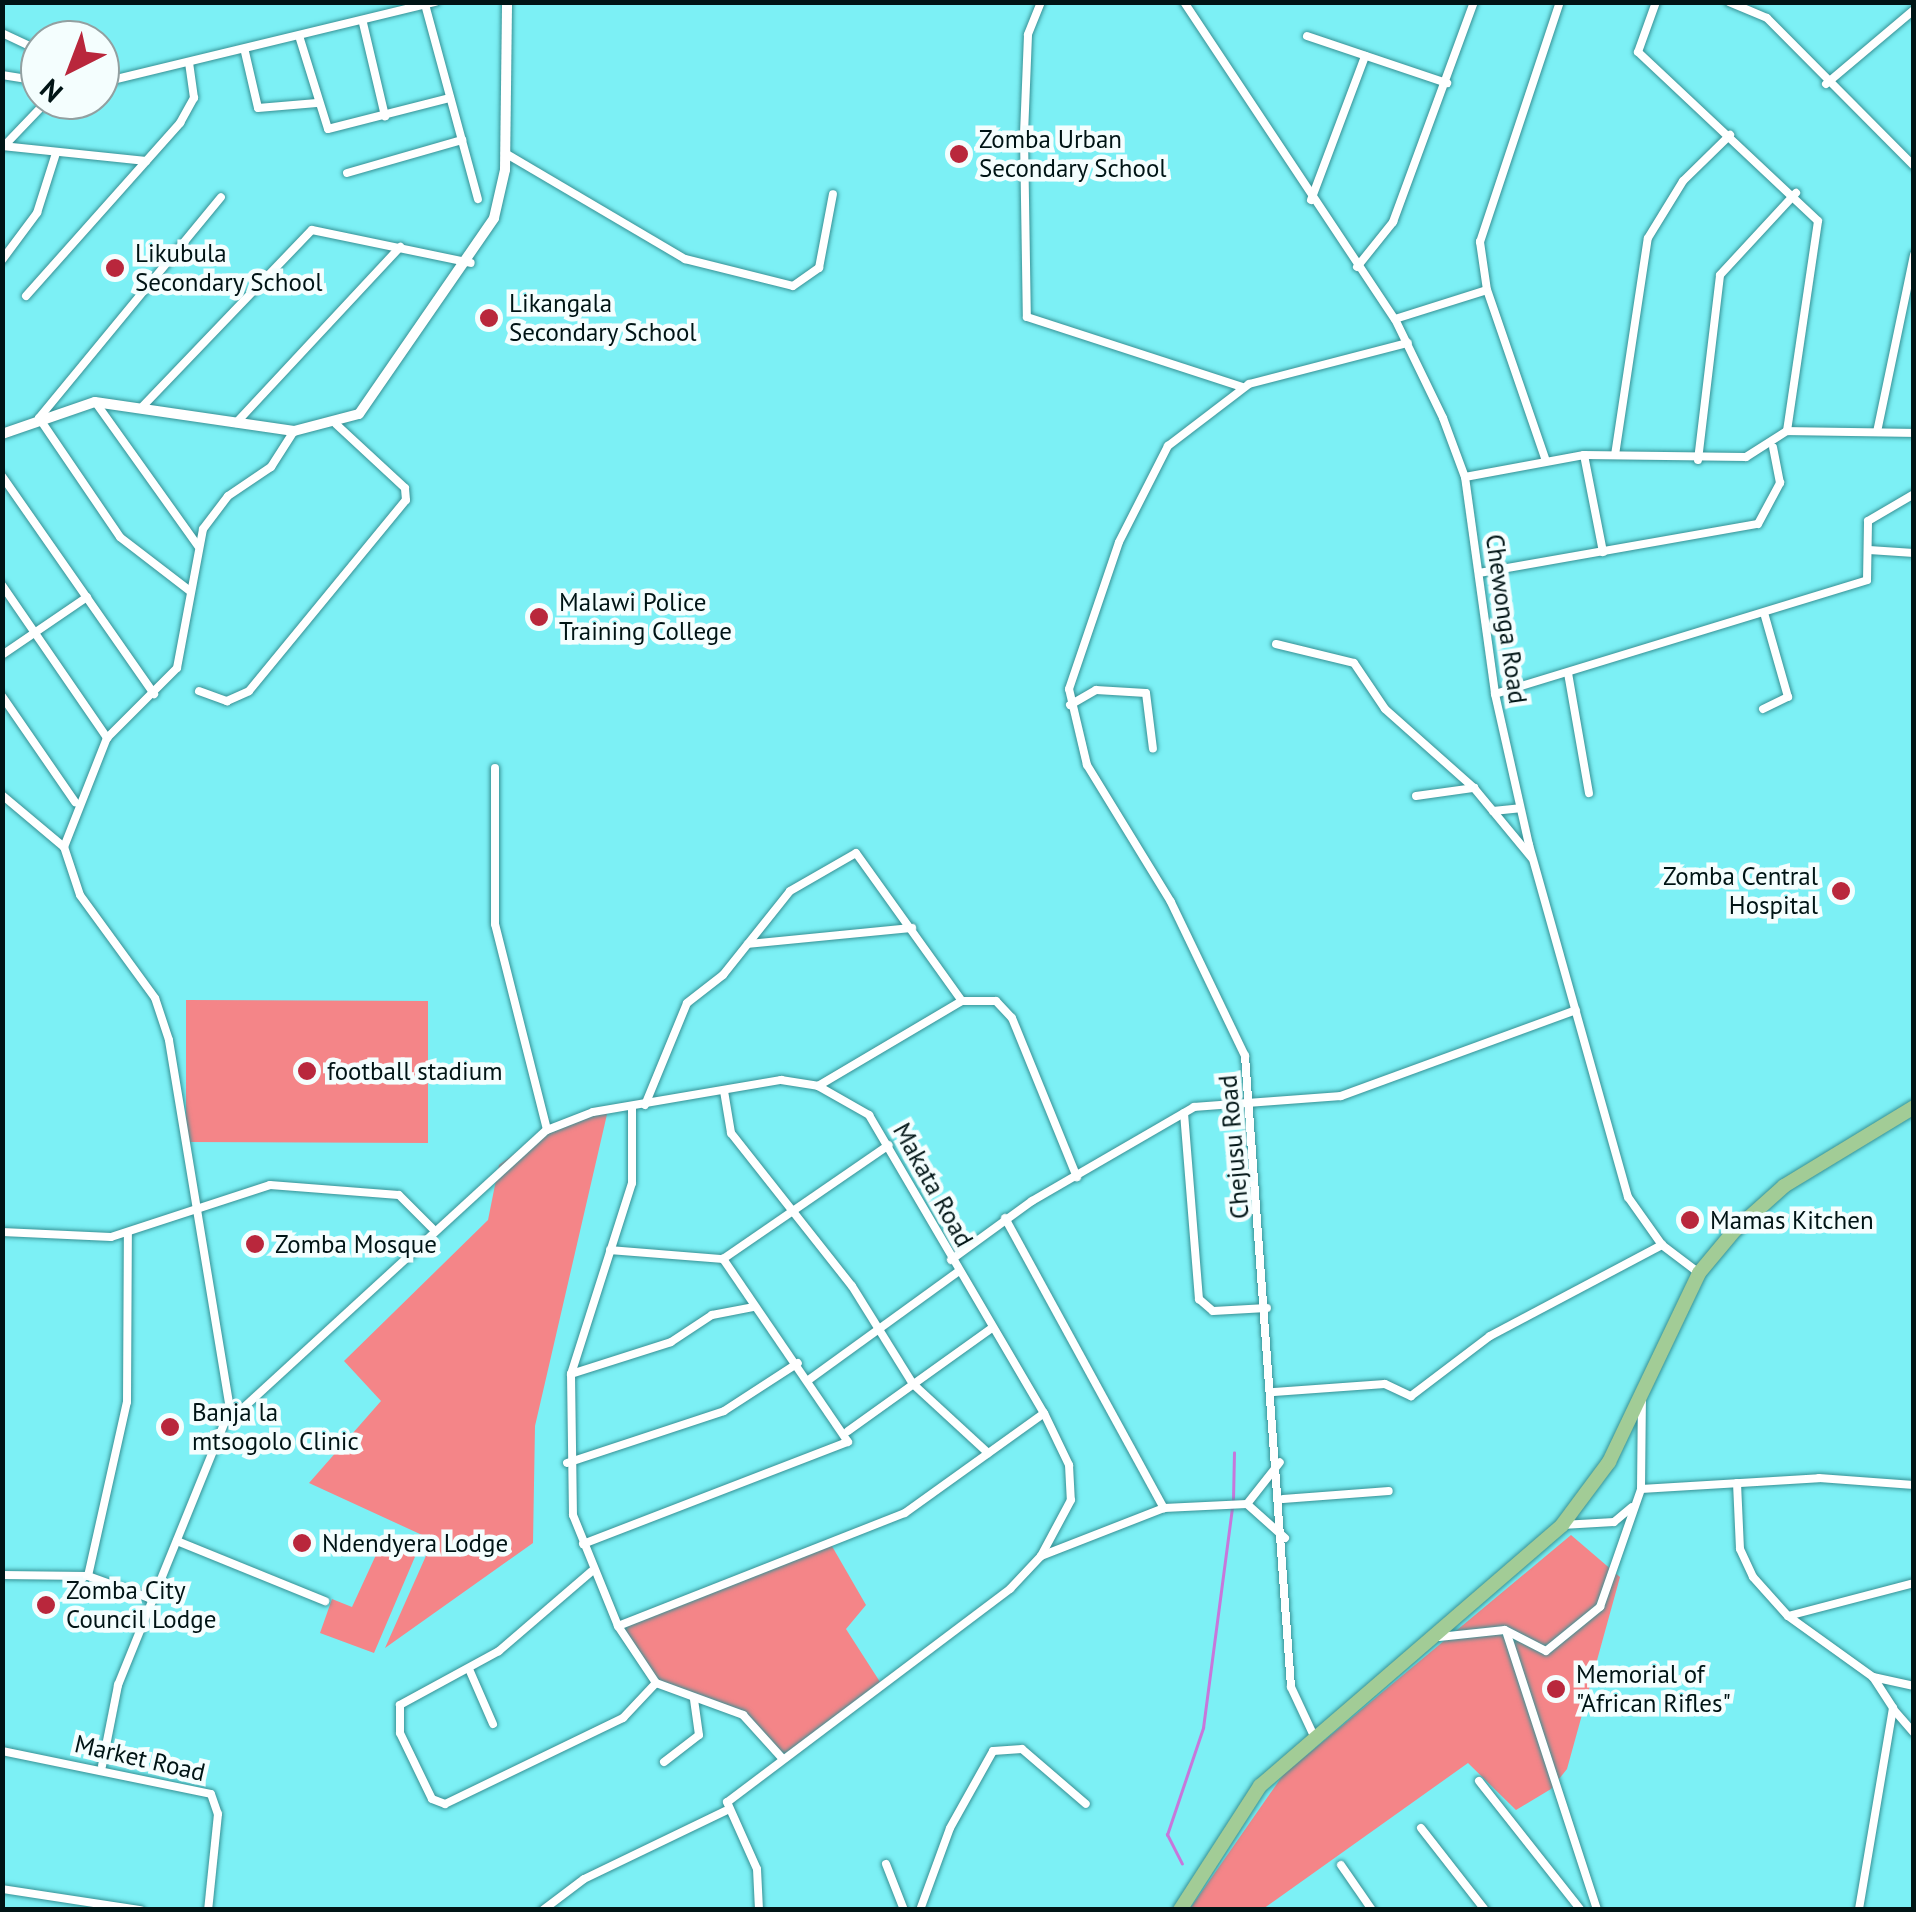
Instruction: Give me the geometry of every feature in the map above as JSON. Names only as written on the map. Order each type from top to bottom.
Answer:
[{"type":"highway","points":[[1182,1906],[1248,1802],[1313,1734],[1435,1638],[1562,1525],[1608,1462],[1700,1274],[1784,1186],[1914,1107]]},
{"type":"street","points":[[120,78],[300,39],[426,8],[435,2]]},
{"type":"street","points":[[2,434],[39,418],[95,402],[294,431],[336,424],[359,414],[470,263],[494,218],[505,152],[506,2]]},
{"type":"street","points":[[1041,2],[1028,35],[1024,136],[1027,317],[1242,387],[1408,343]]},
{"type":"street","name":"Chewonga Road","points":[[1184,2],[1311,200],[1395,319],[1466,478],[1495,694],[1520,808],[1628,1197],[1662,1245],[1700,1274]]},
{"type":"street","points":[[1357,267],[1392,222],[1448,83],[1474,2]]},
{"type":"street","points":[[1546,460],[1487,290],[1484,220],[1560,2]]},
{"type":"street","points":[[1466,478],[1584,455],[1698,460],[1773,448],[1787,431],[1819,234],[1796,193],[1638,52],[1656,2]]},
{"type":"street","points":[[1729,2],[1754,6],[1826,84],[1914,166]]},
{"type":"street","points":[[426,8],[478,198]]},
{"type":"street","points":[[1826,84],[1914,10]]},
{"type":"street","points":[[363,23],[385,116]]},
{"type":"street","points":[[1307,36],[1448,83]]},
{"type":"street","points":[[300,39],[328,129],[450,98]]},
{"type":"street","points":[[244,52],[258,108],[317,102]]},
{"type":"street","points":[[1311,200],[1364,56]]},
{"type":"street","points":[[26,296],[190,108],[189,64]]},
{"type":"street","points":[[3,147],[29,120]]},
{"type":"street","points":[[1614,455],[1648,238],[1682,181],[1730,135]]},
{"type":"street","points":[[347,174],[462,140]]},
{"type":"street","points":[[3,147],[146,161]]},
{"type":"street","points":[[505,152],[685,258],[793,286],[819,268],[833,194]]},
{"type":"street","points":[[2,260],[37,213],[56,153]]},
{"type":"street","points":[[1698,460],[1720,275],[1796,193]]},
{"type":"street","points":[[39,418],[221,197]]},
{"type":"street","points":[[142,406],[299,236],[326,229],[470,263]]},
{"type":"street","points":[[235,425],[400,247]]},
{"type":"street","points":[[1878,432],[1914,255]]},
{"type":"street","points":[[1395,319],[1487,290]]},
{"type":"street","name":"Chejusu Road","points":[[1242,387],[1154,463],[1119,542],[1072,668],[1070,705],[1099,789],[1170,902],[1242,1047],[1251,1099],[1286,1539],[1291,1688],[1313,1734]]},
{"type":"street","points":[[95,402],[198,546]]},
{"type":"street","points":[[39,418],[120,537],[190,590]]},
{"type":"street","points":[[200,690],[227,701],[249,691],[406,500],[405,488],[336,424]]},
{"type":"street","points":[[64,848],[75,802],[107,738],[154,694],[182,654],[198,546],[228,496],[271,467],[294,431]]},
{"type":"street","points":[[1787,431],[1914,433]]},
{"type":"street","points":[[1479,573],[1758,524],[1780,483],[1773,448]]},
{"type":"street","points":[[1584,455],[1603,552]]},
{"type":"street","points":[[2,476],[154,694]]},
{"type":"street","points":[[1495,694],[1867,580],[1872,516],[1914,494]]},
{"type":"street","points":[[1869,550],[1914,553]]},
{"type":"street","points":[[2,584],[107,738]]},
{"type":"street","points":[[2,655],[87,597]]},
{"type":"street","points":[[1763,709],[1788,696],[1764,613]]},
{"type":"street","points":[[1276,644],[1354,664],[1385,710],[1474,788],[1532,858]]},
{"type":"street","points":[[1568,673],[1590,793]]},
{"type":"street","points":[[1070,705],[1096,690],[1146,692],[1154,749]]},
{"type":"street","points":[[2,696],[75,802]]},
{"type":"street","points":[[496,768],[495,924],[547,1130]]},
{"type":"street","points":[[1416,796],[1474,788]]},
{"type":"street","points":[[2,795],[64,848],[80,895],[156,998],[201,1206],[230,1420],[118,1685],[102,1766]]},
{"type":"street","points":[[1493,811],[1520,808]]},
{"type":"street","points":[[645,1105],[679,1016],[748,944],[790,890],[856,853],[962,1001]]},
{"type":"street","points":[[748,944],[912,928]]},
{"type":"street","points":[[818,1086],[962,1001],[996,1001],[1012,1018],[1077,1177]]},
{"type":"street","points":[[951,1260],[1005,1218],[1184,1113],[1251,1099],[1354,1093],[1576,1010]]},
{"type":"street","name":"Makata Road","points":[[230,1420],[432,1228],[547,1130],[645,1105],[781,1080],[818,1086],[869,1114],[889,1145],[951,1260],[1044,1413],[1072,1486],[1041,1556],[782,1758],[725,1810],[584,1879],[543,1910]]},
{"type":"street","points":[[724,1091],[731,1133],[794,1210],[913,1384],[988,1453]]},
{"type":"street","points":[[632,1108],[632,1183],[571,1374],[566,1463],[583,1544],[618,1626],[656,1683],[754,1722],[782,1758]]},
{"type":"street","points":[[1184,1113],[1200,1298],[1213,1310],[1268,1308]]},
{"type":"street","points":[[610,1250],[723,1259],[889,1145]]},
{"type":"street","points":[[2,1232],[128,1232],[270,1185],[399,1195],[432,1228]]},
{"type":"street","points":[[1005,1218],[1164,1508]]},
{"type":"street","points":[[88,1576],[126,1402],[128,1232]]},
{"type":"street","points":[[1274,1392],[1384,1384],[1411,1396],[1490,1336],[1662,1245]]},
{"type":"street","points":[[723,1259],[754,1307],[848,1431]]},
{"type":"street","points":[[810,1379],[958,1272]]},
{"type":"street","points":[[571,1374],[670,1342],[712,1315],[754,1307]]},
{"type":"street","points":[[583,1544],[814,1450],[841,1450],[848,1431],[992,1328]]},
{"type":"street","points":[[566,1463],[732,1408],[798,1362]]},
{"type":"street","points":[[1435,1638],[1505,1630],[1546,1651],[1582,1629],[1600,1607],[1641,1489],[1641,1394]]},
{"type":"street","points":[[618,1626],[905,1513],[1044,1413]]},
{"type":"street","points":[[1247,1504],[1280,1462]]},
{"type":"street","points":[[1641,1489],[1737,1483],[1914,1486]]},
{"type":"street","points":[[1737,1483],[1745,1564],[1788,1616],[1874,1677],[1914,1686]]},
{"type":"street","points":[[1282,1499],[1389,1491]]},
{"type":"street","points":[[1041,1556],[1164,1508],[1247,1504],[1286,1539]]},
{"type":"street","points":[[1562,1525],[1614,1522],[1635,1504]]},
{"type":"street","points":[[178,1542],[326,1600]]},
{"type":"street","points":[[592,1571],[469,1669],[398,1710],[400,1732],[438,1804],[623,1718],[656,1683]]},
{"type":"street","points":[[2,1575],[88,1576],[152,1599]]},
{"type":"street","points":[[1788,1616],[1914,1583]]},
{"type":"street","points":[[1505,1630],[1597,1910]]},
{"type":"street","points":[[469,1669],[494,1724]]},
{"type":"street","points":[[1874,1677],[1914,1733]]},
{"type":"street","points":[[664,1762],[700,1732],[694,1698]]},
{"type":"street","points":[[1859,1910],[1893,1708]]},
{"type":"street","points":[[920,1910],[950,1828],[993,1751],[1022,1749],[1086,1804]]},
{"type":"street","name":"Market Road","points":[[2,1751],[102,1766],[214,1799],[208,1910]]},
{"type":"street","points":[[1479,1781],[1585,1910],[1594,1898]]},
{"type":"street","points":[[725,1810],[754,1861],[759,1910]]},
{"type":"street","points":[[1421,1828],[1484,1910]]},
{"type":"street","points":[[886,1864],[904,1910]]},
{"type":"street","points":[[1341,1864],[1372,1910]]},
{"type":"street","points":[[2,1889],[140,1910]]},
{"type":"shaded area","name":"football stadium","points":[[186,1000],[428,1001],[428,1143],[186,1142]]},
{"type":"shaded area","points":[[608,1110],[535,1426],[533,1543],[385,1648],[433,1540],[309,1483],[381,1401],[344,1361],[488,1220],[499,1165],[547,1130]]},
{"type":"shaded area","points":[[387,1531],[420,1545],[374,1653],[320,1633],[332,1599],[352,1607]]},
{"type":"shaded area","points":[[1571,1535],[1620,1577],[1567,1769],[1551,1789],[1516,1810],[1468,1763],[1263,1909],[1189,1910],[1283,1775]]},
{"type":"shaded area","points":[[829,1541],[866,1605],[846,1629],[882,1685],[782,1758],[754,1723],[656,1683],[618,1626]]},
{"type":"waterway","points":[[1233,1500],[1234,1453]]},
{"type":"waterway","points":[[1182,1864],[1167,1835],[1203,1728],[1232,1508]]},
{"type":"place","name":"Zomba Urban Secondary School","points":[[959,154]]},
{"type":"place","name":"Likubula Secondary School","points":[[115,268]]},
{"type":"place","name":"Likangala Secondary School","points":[[489,318]]},
{"type":"place","name":"Malawi Police Training College","points":[[539,617]]},
{"type":"place","name":"Zomba Central Hospital","points":[[1841,891]]},
{"type":"place","name":"football stadium","points":[[307,1071]]},
{"type":"place","name":"Mamas Kitchen","points":[[1690,1220]]},
{"type":"place","name":"Zomba Mosque","points":[[255,1244]]},
{"type":"place","name":"Banja la mtsogolo Clinic","points":[[170,1427]]},
{"type":"place","name":"Ndendyera Lodge","points":[[302,1543]]},
{"type":"place","name":"Zomba City Council Lodge","points":[[46,1605]]},
{"type":"place","name":"Memorial of \"African Rifles\"","points":[[1556,1689]]}]
